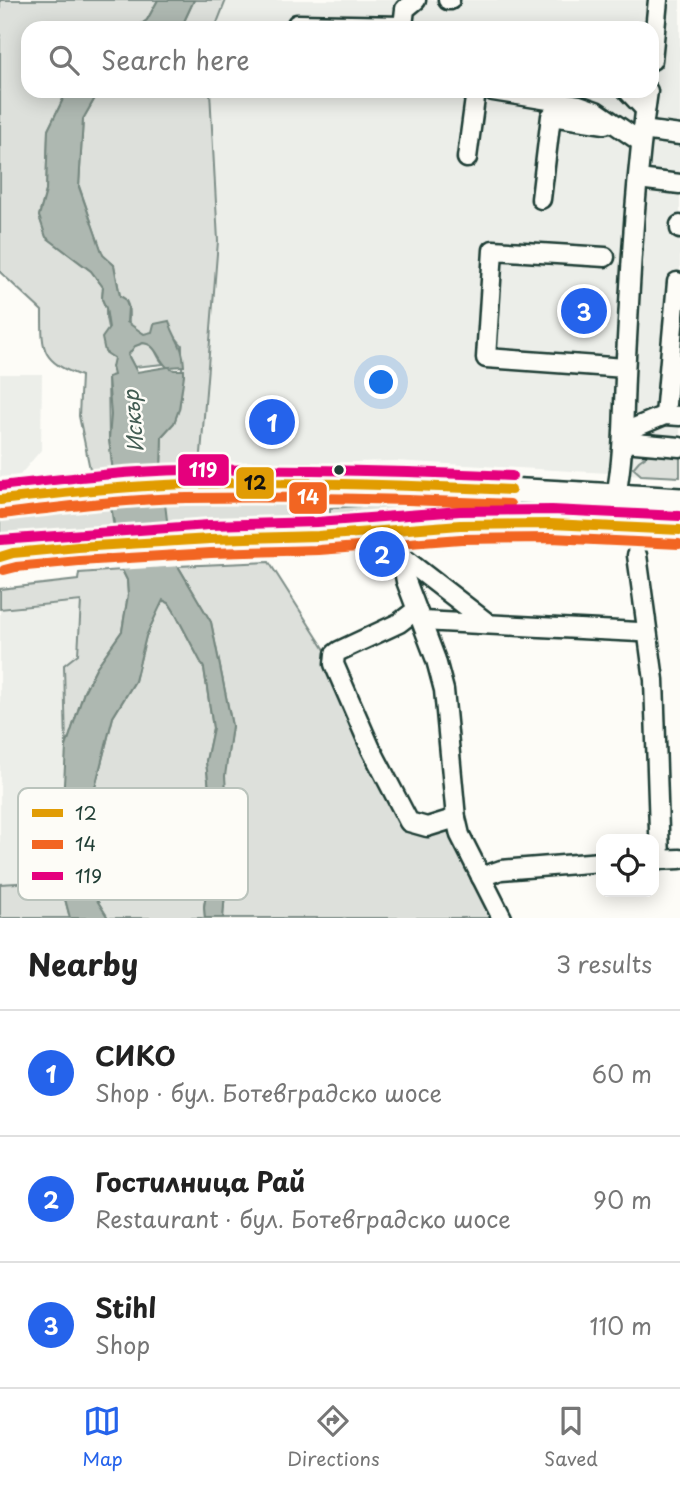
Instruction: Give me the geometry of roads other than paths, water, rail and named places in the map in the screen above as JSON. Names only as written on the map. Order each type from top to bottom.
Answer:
[{"type":"main road","points":[[0,500],[184,484],[442,487],[680,500]]},
{"type":"main road","points":[[492,524],[513,510],[595,509],[616,496]]},
{"type":"main road","points":[[4,555],[78,547],[318,536],[400,528],[492,524],[680,530]]},
{"type":"street","points":[[404,21],[405,9],[416,0]]},
{"type":"street","points":[[656,21],[658,0]]},
{"type":"street","points":[[467,158],[475,98]]},
{"type":"street","points":[[536,98],[579,105],[596,111],[622,128],[642,136],[680,135]]},
{"type":"street","points":[[635,98],[645,109]]},
{"type":"street","points":[[616,496],[624,437],[625,368],[638,179],[647,98]]},
{"type":"street","points":[[541,199],[551,116],[622,128]]},
{"type":"street","points":[[638,179],[680,184]]},
{"type":"street","points":[[605,257],[493,250],[486,358],[625,368]]},
{"type":"street","points":[[624,437],[673,415],[677,282]]},
{"type":"street","points":[[624,437],[680,447]]},
{"type":"street","points":[[400,528],[406,582],[444,690],[456,818],[460,835],[502,918]]},
{"type":"street","points":[[637,555],[654,680],[657,834]]},
{"type":"street","points":[[401,556],[489,624]]},
{"type":"street","points":[[456,818],[427,827],[409,822],[371,749],[334,664],[335,654],[419,616],[489,624],[639,632]]},
{"type":"street","points":[[659,860],[680,859]]},
{"type":"street","points":[[481,877],[501,870],[596,862]]},
{"type":"water","points":[[158,0],[194,0],[184,21],[147,20]]},
{"type":"water","name":"Искър","points":[[64,98],[95,98],[83,119],[79,187],[103,255],[114,265],[120,296],[125,299],[128,307],[127,322],[144,334],[152,332],[154,324],[169,321],[182,352],[184,366],[169,367],[184,370],[184,375],[174,423],[162,436],[161,470],[169,537],[178,566],[211,622],[232,726],[226,788],[209,788],[206,761],[213,728],[204,668],[174,611],[169,603],[163,600],[146,636],[135,681],[113,717],[95,788],[64,788],[66,747],[84,692],[96,668],[122,631],[128,595],[111,506],[113,472],[109,439],[111,415],[108,377],[114,375],[114,358],[105,352],[102,338],[109,328],[102,299],[103,287],[91,271],[46,237],[39,216],[46,191],[48,130]],"holes":[[[143,343],[154,349],[167,367],[137,372],[128,355],[135,346]]]},
{"type":"water","points":[[65,900],[97,900],[108,918],[70,918]]},
{"type":"water","points":[[205,900],[224,900],[223,918],[205,918]]},
{"type":"place","name":"Stihl","points":[[584,311]]},
{"type":"place","name":"СИКО","points":[[272,422]]},
{"type":"place","name":"Гостилница Рай","points":[[382,554]]}]
